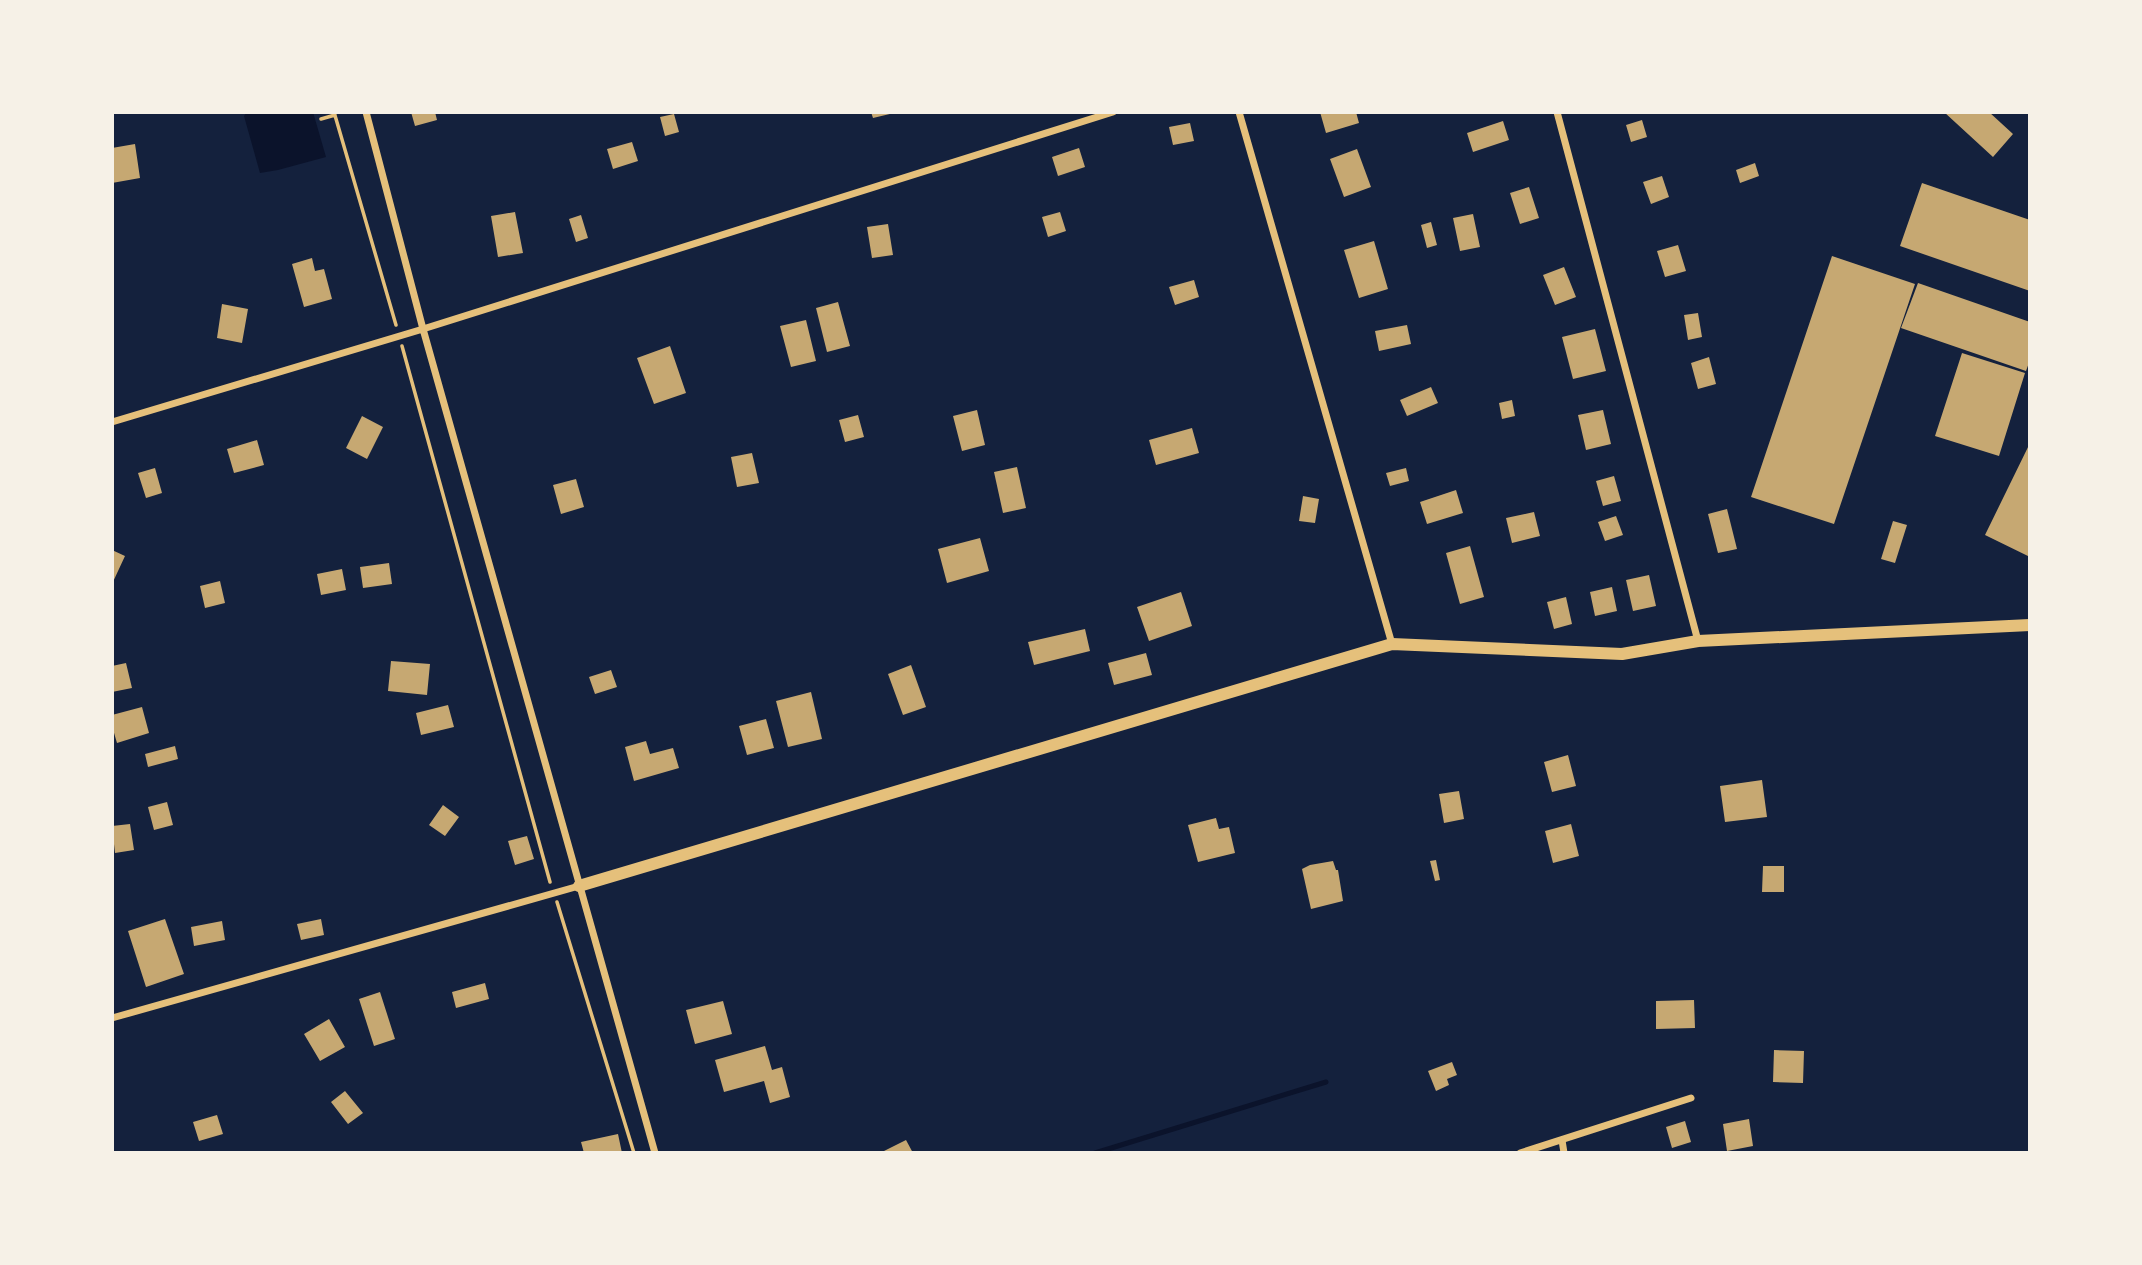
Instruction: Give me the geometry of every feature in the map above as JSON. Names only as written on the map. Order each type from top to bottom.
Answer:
[{"type":"street","points":[[366,112],[423,329],[655,1153]]},
{"type":"street","points":[[112,422],[423,329],[1113,112]]},
{"type":"street","points":[[1239,112],[1392,644]]},
{"type":"street","points":[[1557,112],[1698,641]]},
{"type":"street","points":[[112,1018],[579,886],[1392,644],[1622,654],[1698,641],[2030,625]]},
{"type":"street","points":[[1520,1153],[1691,1098]]},
{"type":"street","points":[[1562,1140],[1564,1153]]},
{"type":"path","points":[[321,119],[335,113],[553,893],[564,918],[634,1153]]},
{"type":"water","points":[[247,112],[313,112],[326,157],[260,173],[244,116]]},
{"type":"building","points":[[411,112],[435,112],[437,120],[415,126]]},
{"type":"building","points":[[871,112],[894,112],[894,113],[873,118]]},
{"type":"building","points":[[1320,112],[1356,112],[1359,123],[1326,133]]},
{"type":"building","points":[[1944,112],[1989,112],[2013,134],[1993,157]]},
{"type":"building","points":[[674,114],[679,132],[665,136],[660,117]]},
{"type":"building","points":[[1642,120],[1647,137],[1631,142],[1626,125]]},
{"type":"building","points":[[1503,121],[1509,140],[1473,152],[1467,133]]},
{"type":"building","points":[[1190,123],[1194,141],[1173,145],[1169,127]]},
{"type":"building","points":[[632,142],[638,161],[613,169],[607,149]]},
{"type":"building","points":[[135,144],[140,178],[112,183],[112,148]]},
{"type":"building","points":[[1079,148],[1085,167],[1058,176],[1052,157]]},
{"type":"building","points":[[1357,149],[1371,187],[1344,197],[1330,159]]},
{"type":"building","points":[[1755,163],[1759,176],[1740,183],[1736,170]]},
{"type":"building","points":[[1662,176],[1669,197],[1651,204],[1643,182]]},
{"type":"building","points":[[1922,183],[2030,220],[2030,291],[1900,246]]},
{"type":"building","points":[[1529,187],[1539,218],[1520,224],[1510,193]]},
{"type":"building","points":[[515,212],[523,253],[498,257],[491,216]]},
{"type":"building","points":[[1060,212],[1066,231],[1048,237],[1042,217]]},
{"type":"building","points":[[1473,214],[1480,247],[1460,251],[1453,218]]},
{"type":"building","points":[[581,215],[588,238],[576,242],[569,219]]},
{"type":"building","points":[[1431,222],[1437,245],[1427,248],[1421,225]]},
{"type":"building","points":[[888,224],[893,255],[872,258],[867,227]]},
{"type":"building","points":[[1374,241],[1388,289],[1359,298],[1344,250]]},
{"type":"building","points":[[1678,245],[1686,271],[1665,277],[1657,251]]},
{"type":"building","points":[[1832,256],[1915,284],[1834,524],[1751,497]]},
{"type":"building","points":[[312,258],[315,271],[324,269],[332,299],[304,307],[292,264]]},
{"type":"building","points":[[1564,267],[1576,297],[1555,305],[1543,275]]},
{"type":"building","points":[[1194,280],[1199,297],[1175,305],[1169,287]]},
{"type":"building","points":[[1918,283],[2030,322],[2030,360],[2026,371],[1901,328]]},
{"type":"building","points":[[838,302],[850,346],[827,352],[816,308]]},
{"type":"building","points":[[222,304],[248,309],[242,343],[217,338]]},
{"type":"building","points":[[1698,313],[1702,337],[1688,340],[1684,315]]},
{"type":"building","points":[[806,320],[816,361],[791,367],[780,326]]},
{"type":"building","points":[[1407,325],[1411,344],[1379,351],[1375,331]]},
{"type":"building","points":[[1595,329],[1606,371],[1573,379],[1562,337]]},
{"type":"building","points":[[670,346],[686,393],[654,404],[637,358]]},
{"type":"building","points":[[1962,353],[2025,373],[1999,456],[1935,436]]},
{"type":"building","points":[[1709,357],[1716,384],[1698,389],[1691,363]]},
{"type":"building","points":[[1431,387],[1438,403],[1407,416],[1400,400]]},
{"type":"building","points":[[1512,400],[1515,416],[1502,419],[1499,403]]},
{"type":"building","points":[[977,410],[985,445],[962,451],[953,416]]},
{"type":"building","points":[[1603,410],[1611,444],[1586,450],[1578,415]]},
{"type":"building","points":[[858,415],[864,437],[845,442],[839,420]]},
{"type":"building","points":[[362,416],[383,427],[367,459],[346,448]]},
{"type":"building","points":[[1192,428],[1199,453],[1156,465],[1149,440]]},
{"type":"building","points":[[257,440],[264,465],[234,473],[227,449]]},
{"type":"building","points":[[2030,443],[2030,557],[1985,535]]},
{"type":"building","points":[[752,453],[759,483],[737,487],[731,457]]},
{"type":"building","points":[[1017,467],[1026,508],[1003,513],[994,472]]},
{"type":"building","points":[[155,468],[162,493],[146,498],[138,473]]},
{"type":"building","points":[[1406,468],[1409,481],[1390,486],[1386,473]]},
{"type":"building","points":[[1614,476],[1621,501],[1603,506],[1596,481]]},
{"type":"building","points":[[576,479],[584,507],[561,514],[553,485]]},
{"type":"building","points":[[1456,490],[1463,513],[1427,524],[1420,502]]},
{"type":"building","points":[[1303,496],[1319,499],[1315,523],[1299,521]]},
{"type":"building","points":[[1727,509],[1737,549],[1718,553],[1708,514]]},
{"type":"building","points":[[1534,512],[1540,536],[1512,543],[1506,518]]},
{"type":"building","points":[[1616,516],[1623,535],[1605,541],[1598,522]]},
{"type":"building","points":[[1893,521],[1907,525],[1895,563],[1881,559]]},
{"type":"building","points":[[980,538],[989,571],[947,583],[938,549]]},
{"type":"building","points":[[1470,546],[1484,597],[1460,604],[1446,553]]},
{"type":"building","points":[[112,550],[125,556],[112,584]]},
{"type":"building","points":[[389,563],[392,584],[363,588],[360,567]]},
{"type":"building","points":[[342,569],[346,590],[321,595],[317,574]]},
{"type":"building","points":[[1649,575],[1656,606],[1633,611],[1626,580]]},
{"type":"building","points":[[220,581],[225,603],[205,608],[200,586]]},
{"type":"building","points":[[1612,587],[1617,611],[1595,616],[1590,592]]},
{"type":"building","points":[[1181,592],[1192,626],[1149,641],[1137,607]]},
{"type":"building","points":[[1566,597],[1572,624],[1554,629],[1547,602]]},
{"type":"building","points":[[1085,629],[1090,651],[1034,665],[1028,642]]},
{"type":"building","points":[[1146,653],[1152,675],[1114,685],[1108,663]]},
{"type":"building","points":[[391,661],[430,664],[427,695],[388,691]]},
{"type":"building","points":[[126,663],[132,688],[112,692],[112,666]]},
{"type":"building","points":[[911,665],[926,707],[903,715],[888,674]]},
{"type":"building","points":[[611,670],[617,687],[595,694],[589,677]]},
{"type":"building","points":[[811,692],[822,739],[788,747],[776,701]]},
{"type":"building","points":[[448,705],[454,727],[421,735],[416,713]]},
{"type":"building","points":[[142,707],[149,733],[117,743],[112,715]]},
{"type":"building","points":[[766,719],[774,748],[747,755],[739,726]]},
{"type":"building","points":[[646,741],[650,754],[673,748],[679,768],[634,781],[625,747]]},
{"type":"building","points":[[175,746],[178,759],[148,767],[145,754]]},
{"type":"building","points":[[1568,755],[1576,786],[1552,792],[1544,762]]},
{"type":"building","points":[[1762,780],[1767,817],[1725,822],[1720,786]]},
{"type":"building","points":[[1459,791],[1464,819],[1444,823],[1439,794]]},
{"type":"building","points":[[167,802],[173,825],[154,830],[148,807]]},
{"type":"building","points":[[443,805],[459,817],[445,836],[429,825]]},
{"type":"building","points":[[1216,818],[1219,829],[1229,827],[1235,853],[1198,862],[1188,825]]},
{"type":"building","points":[[130,824],[134,850],[115,853],[112,826]]},
{"type":"building","points":[[1571,824],[1579,856],[1553,863],[1545,831]]},
{"type":"building","points":[[527,836],[534,859],[515,865],[508,841]]},
{"type":"building","points":[[1436,860],[1440,880],[1435,881],[1430,861]]},
{"type":"building","points":[[1333,861],[1338,870],[1343,901],[1311,909],[1302,869]]},
{"type":"building","points":[[1763,866],[1784,866],[1784,892],[1762,892]]},
{"type":"building","points":[[165,919],[184,974],[146,987],[128,931]]},
{"type":"building","points":[[321,919],[324,935],[301,940],[297,924]]},
{"type":"building","points":[[222,921],[225,940],[194,946],[191,927]]},
{"type":"building","points":[[485,983],[489,999],[456,1008],[452,992]]},
{"type":"building","points":[[380,992],[395,1039],[374,1046],[359,999]]},
{"type":"building","points":[[1694,1000],[1695,1028],[1656,1029],[1656,1001]]},
{"type":"building","points":[[723,1001],[732,1034],[695,1044],[686,1010]]},
{"type":"building","points":[[329,1019],[345,1047],[320,1061],[304,1034]]},
{"type":"building","points":[[765,1046],[772,1070],[782,1067],[790,1097],[770,1103],[764,1081],[724,1092],[715,1060]]},
{"type":"building","points":[[1774,1050],[1804,1051],[1803,1083],[1773,1082]]},
{"type":"building","points":[[1452,1062],[1457,1075],[1447,1079],[1449,1085],[1436,1091],[1428,1071]]},
{"type":"building","points":[[345,1091],[363,1113],[348,1124],[331,1102]]},
{"type":"building","points":[[217,1115],[223,1134],[199,1141],[193,1122]]},
{"type":"building","points":[[1749,1119],[1753,1146],[1727,1151],[1723,1124]]},
{"type":"building","points":[[1685,1121],[1691,1142],[1672,1148],[1666,1127]]},
{"type":"building","points":[[618,1134],[622,1153],[584,1153],[581,1142]]},
{"type":"building","points":[[906,1140],[913,1153],[880,1153]]},
{"type":"waterway","points":[[1095,1153],[1326,1082]]}]
